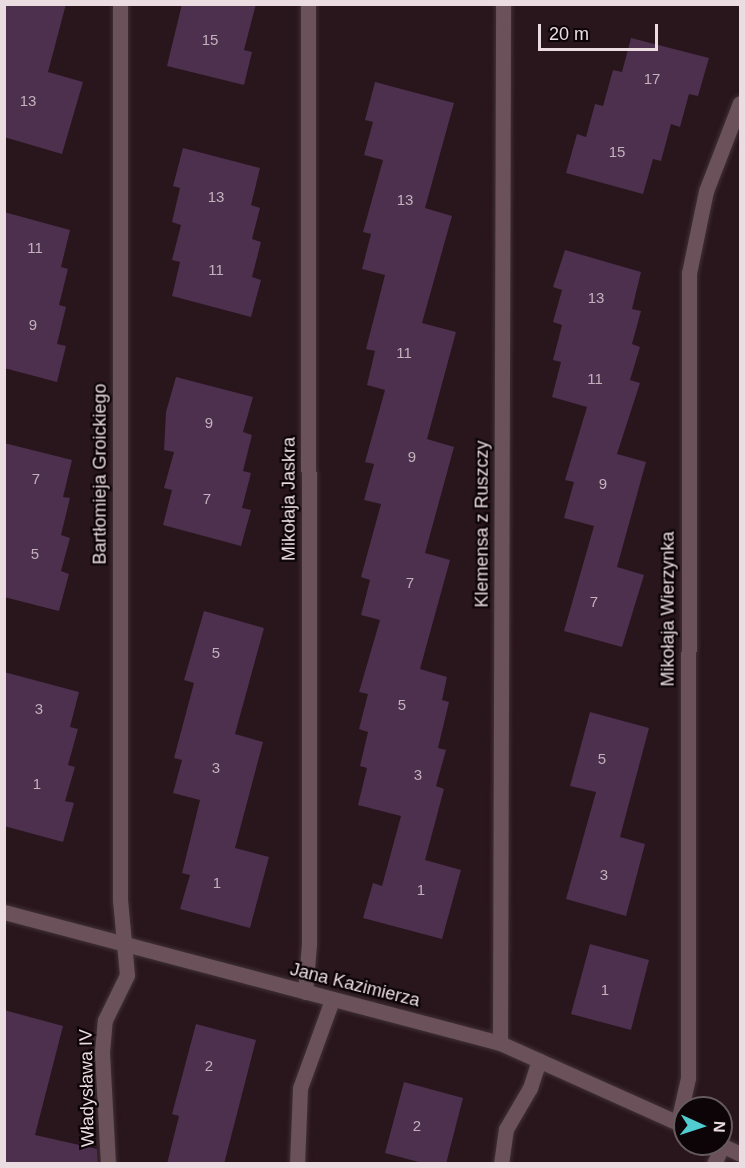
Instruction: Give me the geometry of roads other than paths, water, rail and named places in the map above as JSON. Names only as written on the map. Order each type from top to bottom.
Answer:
[{"type":"street","name":"Bartłomieja Groickiego","points":[[120,4],[120,900],[124,944]]},
{"type":"street","name":"Mikołaja Jaskra","points":[[305,992],[309,945],[308,4]]},
{"type":"street","name":"Klemensa z Ruszczy","points":[[500,1043],[503,4]]},
{"type":"street","name":"Mikołaja Wierzynka","points":[[685,1096],[688,1078],[689,273],[706,191],[741,103]]},
{"type":"street","name":"Jana Kazimierza","points":[[4,912],[500,1043],[673,1120]]},
{"type":"street","name":"Władysława IV","points":[[108,1164],[103,1041],[105,1020],[127,975],[124,944]]},
{"type":"street","points":[[297,1164],[300,1088],[332,1000]]},
{"type":"street","points":[[501,1164],[506,1129],[530,1088],[539,1060]]}]
